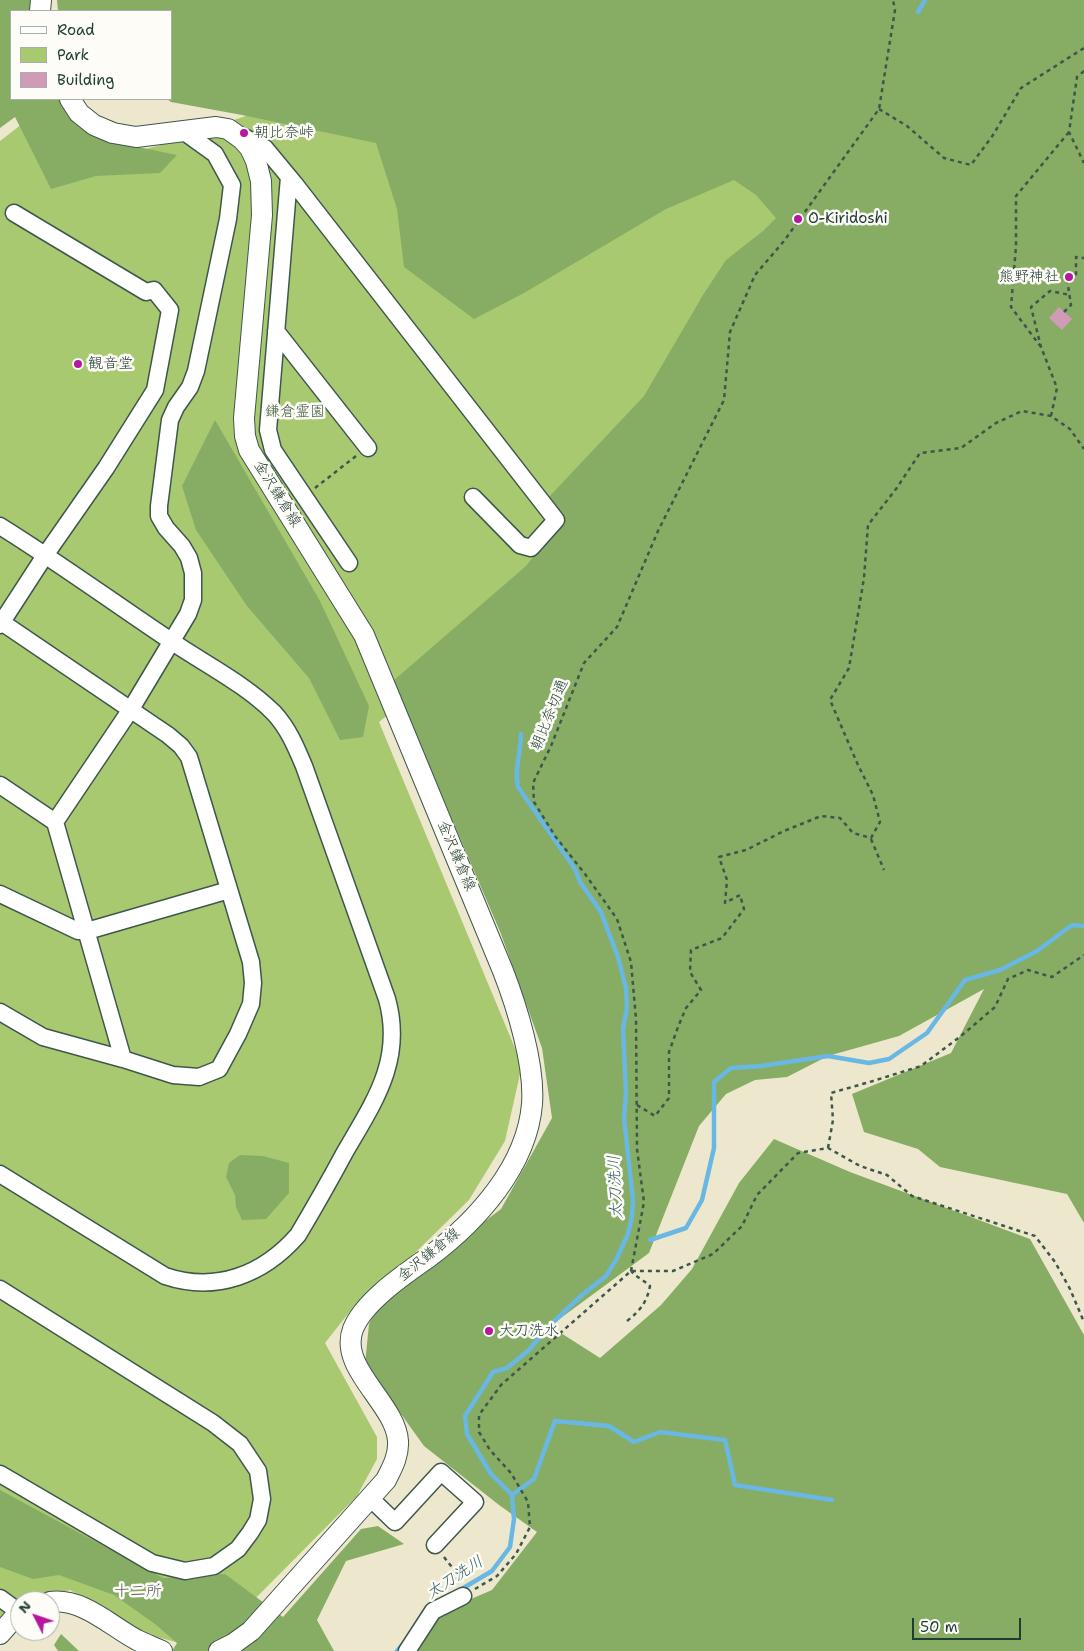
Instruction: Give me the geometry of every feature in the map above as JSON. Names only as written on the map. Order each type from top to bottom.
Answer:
[{"type":"main road","points":[[71,100],[79,113],[94,125],[114,133],[136,137],[216,127],[228,129]]},
{"type":"main road","name":"金沢鎌倉線","points":[[219,1651],[251,1631],[386,1480],[394,1466],[398,1440],[394,1424],[354,1360],[350,1343],[354,1328],[363,1312],[374,1301],[392,1284],[432,1254],[464,1226],[493,1195],[508,1174],[527,1128],[532,1104],[531,1077],[512,993],[364,635],[249,450],[245,436],[244,418],[262,215],[261,181],[256,161],[250,148],[242,139],[228,129]]},
{"type":"main road","points":[[60,1601],[87,1608],[138,1641],[162,1651]]},
{"type":"main road","points":[[0,1634],[10,1623]]},
{"type":"street","points":[[228,129],[265,148],[470,407],[556,520],[531,548],[520,545],[473,497]]},
{"type":"street","points":[[55,822],[131,709],[188,614],[193,600],[193,572],[189,558],[182,546],[166,528],[160,516],[160,492],[170,420],[176,407],[190,387],[196,371],[228,219],[232,185],[215,154],[183,131]]},
{"type":"street","points":[[289,177],[268,430],[273,450],[349,563]]},
{"type":"street","points":[[0,1012],[43,1037],[173,1075],[199,1077],[219,1069],[238,1034],[251,1004],[253,983],[251,962],[189,757],[181,746],[131,709],[1,623],[106,468],[155,390],[170,310],[154,290],[146,292],[14,213]]},
{"type":"street","points":[[276,331],[368,448]]},
{"type":"street","points":[[0,526],[46,554],[171,641],[248,691],[274,714],[286,729],[295,744],[318,803],[392,1015],[393,1034],[391,1051],[382,1086],[298,1235],[285,1250],[252,1272],[217,1283],[182,1282],[165,1276],[0,1174]]},
{"type":"street","points":[[0,785],[55,822],[123,1059]]},
{"type":"street","points":[[0,894],[78,931],[87,931],[229,890]]},
{"type":"street","points":[[0,1289],[213,1422],[240,1444],[258,1471],[262,1500],[258,1520],[238,1549],[214,1566],[185,1571],[152,1563],[0,1474]]},
{"type":"street","points":[[370,1498],[395,1522],[441,1472],[475,1502],[435,1545]]},
{"type":"street","points":[[407,1651],[433,1611],[464,1596]]},
{"type":"path","points":[[893,0],[895,10],[879,109],[907,126],[944,158],[971,165],[993,135],[1022,88],[1084,48]]},
{"type":"path","points":[[1041,347],[1011,307],[1016,246],[1016,196],[1069,132],[1077,77],[1084,71]]},
{"type":"path","name":"朝比奈切通","points":[[631,1271],[644,1202],[637,1149],[636,1019],[631,962],[617,919],[555,836],[534,802],[533,783],[551,746],[584,663],[617,626],[658,531],[724,400],[730,332],[755,275],[784,241],[879,109]]},
{"type":"path","points":[[1069,132],[1084,163]]},
{"type":"path","points":[[1064,312],[1071,305],[1068,279],[1076,278],[1076,257],[1084,258]]},
{"type":"path","points":[[1052,416],[1057,388],[1041,347],[1031,307],[1050,291],[1070,295]]},
{"type":"path","points":[[871,838],[880,822],[873,796],[830,700],[849,668],[864,578],[868,525],[896,489],[920,453],[960,448],[996,423],[1022,411],[1052,416],[1070,429],[1084,449]]},
{"type":"path","points":[[304,496],[368,448]]},
{"type":"path","points":[[637,1105],[655,1116],[669,1098],[669,1052],[686,1008],[701,990],[690,972],[691,950],[722,938],[744,909],[740,895],[725,903],[727,880],[719,857],[746,850],[784,831],[821,816],[840,818],[853,833],[871,838]]},
{"type":"path","points":[[871,838],[884,870]]},
{"type":"path","points":[[828,1148],[833,1120],[831,1093],[921,1066],[962,1036],[995,1008],[1008,979],[1028,970],[1052,977],[1084,954]]},
{"type":"path","points":[[435,1545],[451,1566],[464,1596],[497,1576],[516,1554],[530,1527],[528,1502],[510,1472],[490,1450],[479,1432],[478,1415],[501,1385],[631,1271],[673,1271],[713,1254],[742,1226],[757,1195],[798,1154],[828,1148],[860,1166],[887,1175],[912,1196],[1036,1236],[1055,1262],[1070,1289],[1084,1322]]},
{"type":"path","points":[[627,1321],[642,1308],[648,1298],[650,1286],[637,1278],[631,1271]]},
{"type":"green space","points":[[0,0],[33,0],[36,10],[10,10],[10,100],[65,100],[109,141],[177,155],[160,173],[96,176],[51,189],[15,117],[0,128]]},
{"type":"green space","points":[[57,0],[1084,0],[1084,1223],[1067,1194],[940,1167],[918,1149],[864,1132],[852,1094],[951,1053],[984,989],[899,1036],[828,1056],[787,1077],[755,1080],[726,1094],[699,1126],[649,1253],[550,1326],[600,1358],[661,1305],[692,1269],[739,1183],[774,1139],[850,1172],[1030,1239],[1084,1335],[1084,1651],[414,1651],[445,1610],[492,1590],[537,1532],[499,1505],[424,1446],[365,1364],[369,1324],[381,1300],[501,1209],[552,1118],[542,1048],[501,934],[393,681],[526,566],[561,522],[548,498],[644,396],[703,295],[726,260],[763,231],[776,218],[756,195],[734,180],[666,209],[524,293],[474,319],[404,267],[397,209],[376,143],[171,102],[168,100],[172,100],[172,10],[58,10]]},
{"type":"green space","name":"鎌倉霊園","points":[[298,98],[704,113],[791,228],[560,577],[379,722],[522,1065],[505,1141],[469,1200],[415,1253],[355,1305],[325,1343],[377,1437],[377,1459],[357,1496],[234,1620],[183,1644],[139,1632],[70,1590],[60,1593],[60,1591],[10,1591],[10,1616],[0,1632],[0,141],[31,117],[87,164],[161,145]]},
{"type":"green space","points":[[215,420],[320,601],[369,706],[363,737],[340,740],[309,678],[247,606],[196,530],[182,486]]},
{"type":"green space","points":[[240,1155],[263,1156],[289,1163],[289,1193],[266,1219],[242,1220],[236,1207],[235,1195],[226,1177],[229,1163]]},
{"type":"green space","points":[[0,1490],[163,1578],[225,1574],[283,1617],[361,1529],[378,1526],[404,1544],[346,1561],[317,1620],[334,1651],[172,1651],[177,1643],[155,1624],[114,1595],[59,1575],[33,1579],[0,1567]]},
{"type":"green space","points":[[61,1634],[79,1651],[58,1651],[54,1645],[57,1641],[60,1641]]},
{"type":"building","name":"熊野神社","points":[[1059,307],[1072,319],[1062,330],[1049,318]]},
{"type":"waterway","points":[[918,12],[925,0]]},
{"type":"waterway","name":"太刀洗川","points":[[460,1590],[492,1571],[510,1547],[514,1519],[512,1495],[491,1474],[467,1434],[465,1416],[493,1372],[507,1368],[529,1350],[548,1327],[582,1295],[606,1276],[628,1234],[632,1216],[633,1200],[624,1118],[626,1093],[623,1029],[627,1008],[626,988],[618,957],[601,912],[580,882],[575,869],[518,787],[517,774],[521,734]]},
{"type":"waterway","points":[[650,1240],[686,1228],[702,1200],[714,1148],[714,1082],[731,1068],[761,1066],[828,1056],[869,1063],[889,1059],[927,1033],[965,980],[1000,970],[1037,951],[1072,925],[1084,926]]},
{"type":"waterway","points":[[512,1495],[534,1479],[555,1421],[609,1426],[634,1442],[660,1432],[725,1440],[735,1485],[832,1500]]},
{"type":"waterway","name":"太刀洗川","points":[[397,1651],[403,1644]]},
{"type":"place","name":"朝比奈峠","points":[[244,133]]},
{"type":"place","name":"O-Kiridoshi","points":[[798,219]]},
{"type":"place","name":"熊野神社","points":[[1069,277]]},
{"type":"place","name":"観音堂","points":[[78,364]]},
{"type":"place","name":"大刀洗水","points":[[489,1331]]},
{"type":"district","name":"十二所","points":[[138,1592]]}]
